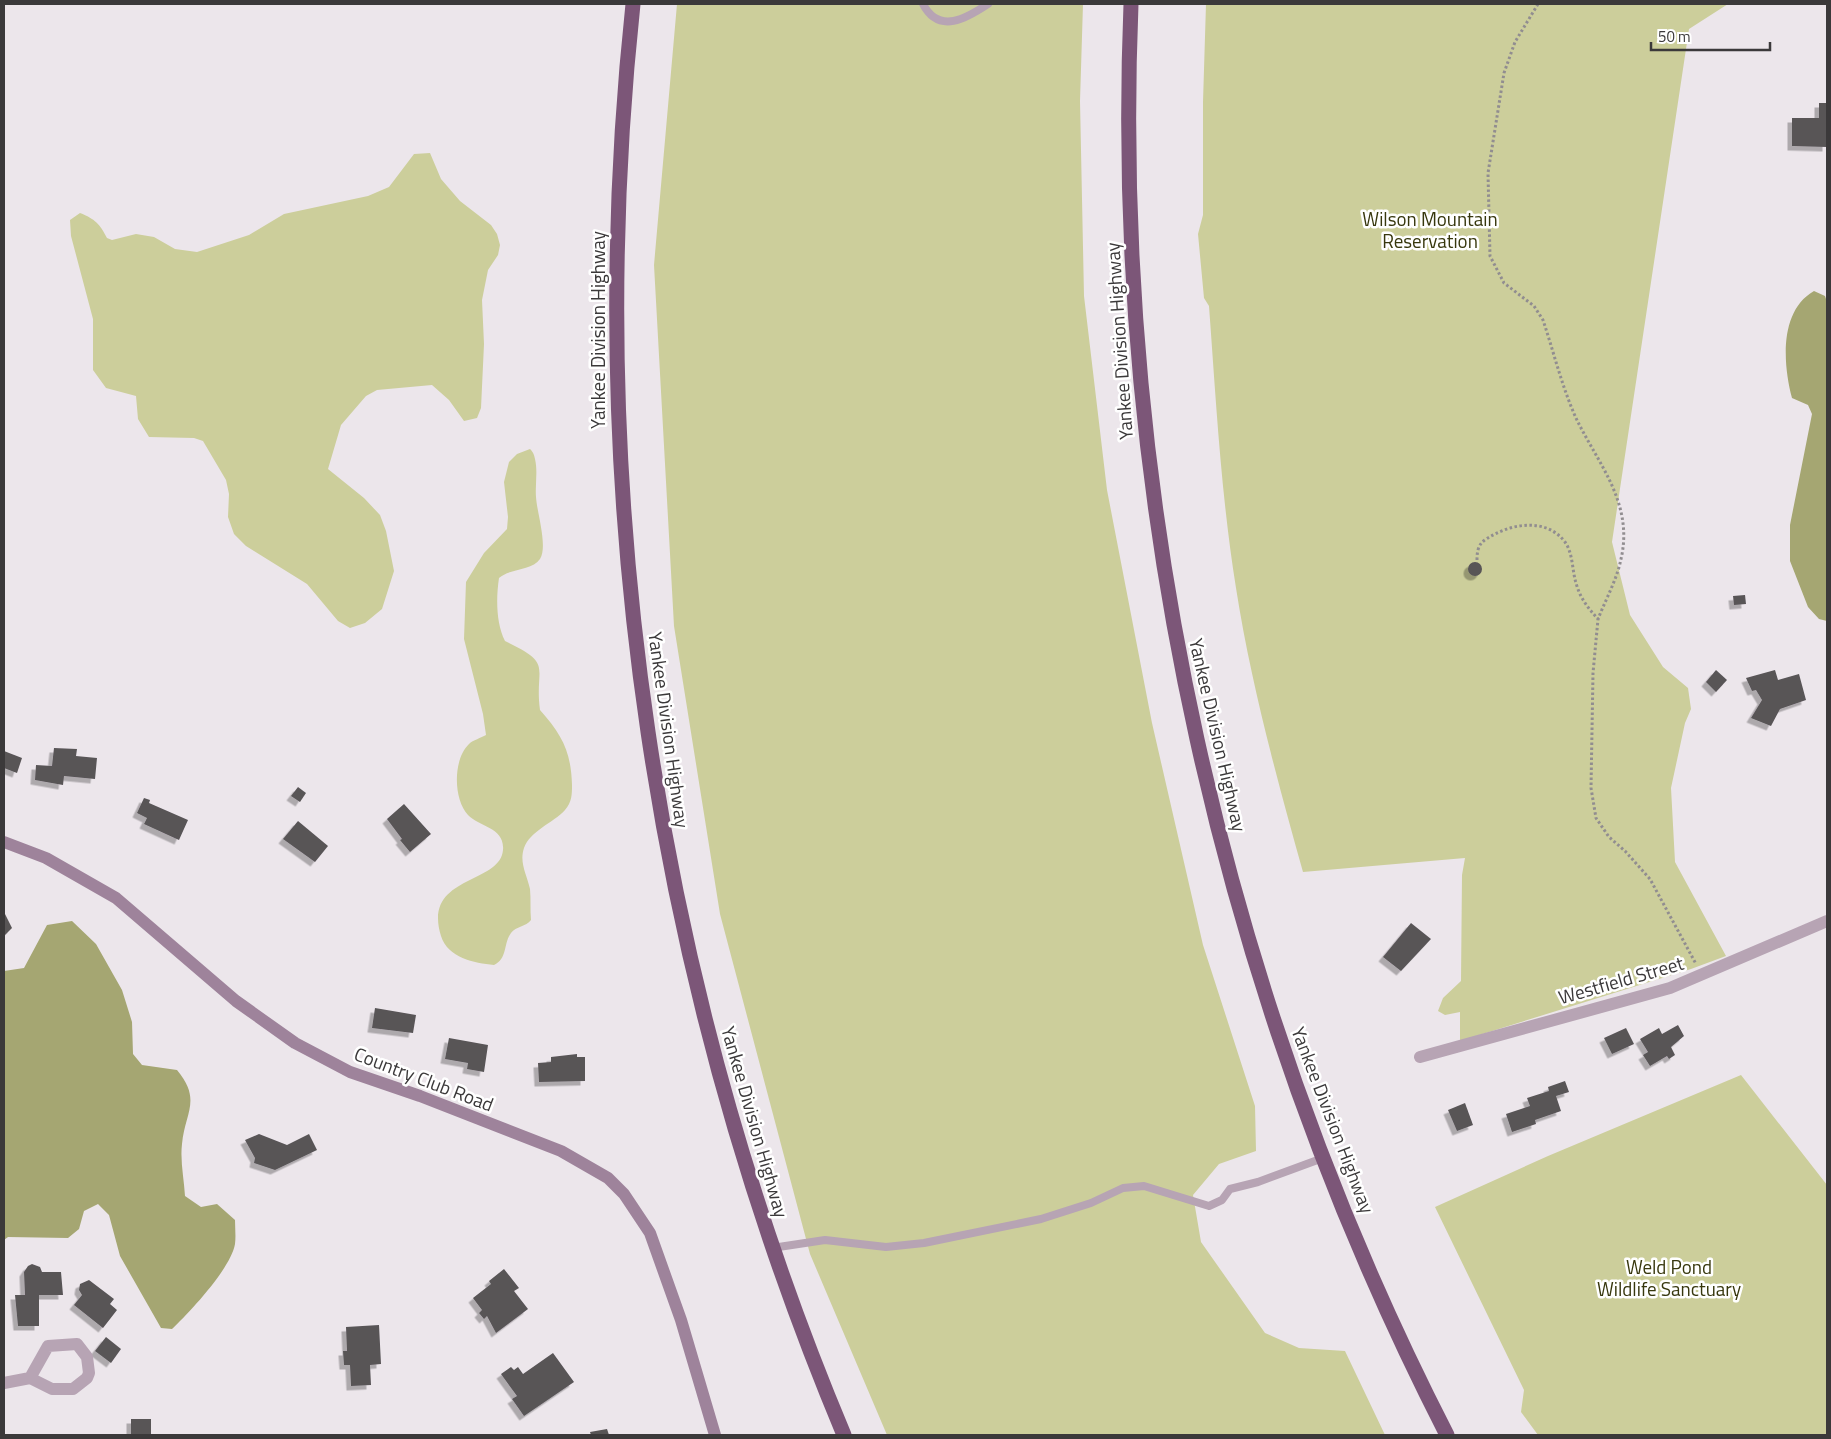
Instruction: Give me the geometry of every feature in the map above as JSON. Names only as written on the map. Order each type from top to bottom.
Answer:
[{"type":"highway","name":"Yankee Division Highway","points":[[633,4],[621,147],[616,295],[617,384],[622,503],[636,649],[657,794],[684,938],[721,1080],[772,1248],[844,1435]]},
{"type":"highway","name":"Yankee Division Highway","points":[[1131,4],[1129,175],[1136,318],[1149,461],[1175,631],[1197,742],[1236,893],[1274,1021],[1323,1158],[1382,1300],[1447,1435]]},
{"type":"street","name":"Country Club Road","points":[[4,842],[46,858],[116,898],[236,1001],[295,1043],[350,1072],[420,1096],[561,1151],[608,1178],[624,1194],[650,1233],[681,1320],[715,1435]]},
{"type":"street","name":"Westfield Street","points":[[1420,1057],[1670,988],[1827,921]]},
{"type":"street","points":[[4,1383],[30,1378],[52,1389],[73,1389],[87,1378],[89,1373],[87,1357],[77,1344],[48,1346],[30,1378]]},
{"type":"lane","points":[[923,4],[928,12],[941,20],[953,22],[971,16],[988,4]]},
{"type":"lane","points":[[772,1248],[825,1240],[886,1248],[924,1243],[1041,1219],[1091,1203],[1123,1188],[1144,1186],[1209,1206],[1222,1200],[1230,1189],[1258,1182],[1323,1158]]},
{"type":"path","points":[[1538,4],[1515,42],[1504,73],[1488,173],[1490,256],[1504,284],[1534,306],[1544,320],[1576,418],[1615,487],[1623,514],[1624,538],[1621,559],[1598,619],[1594,672],[1592,788],[1596,818],[1609,837],[1625,851],[1650,879],[1701,975]]},
{"type":"path","points":[[1477,560],[1478,546],[1482,541],[1507,527],[1520,524],[1537,526],[1552,531],[1565,542],[1576,583],[1584,603],[1598,619]]},
{"type":"green space","points":[[677,4],[1083,4],[1080,101],[1084,296],[1107,490],[1152,723],[1203,945],[1255,1106],[1256,1151],[1219,1164],[1193,1195],[1201,1242],[1265,1333],[1299,1348],[1345,1351],[1385,1435],[887,1435],[810,1254],[720,914],[674,626],[654,265]]},
{"type":"green space","name":"Wilson Mountain Reservation","points":[[1206,4],[1728,4],[1689,29],[1612,542],[1630,615],[1663,667],[1688,688],[1691,709],[1685,723],[1671,788],[1675,862],[1726,956],[1691,969],[1460,1041],[1460,1012],[1445,1015],[1438,1011],[1443,998],[1461,981],[1462,875],[1465,858],[1303,872],[1274,767],[1249,660],[1226,518],[1209,306],[1204,298],[1198,234],[1203,215],[1203,102]]},
{"type":"green space","points":[[430,153],[441,179],[460,201],[491,225],[497,234],[500,245],[498,255],[488,270],[482,300],[484,344],[481,408],[477,418],[464,421],[449,400],[432,385],[377,390],[366,396],[341,425],[328,469],[364,498],[380,515],[386,531],[394,571],[382,609],[365,623],[350,628],[338,621],[307,584],[246,546],[234,534],[228,517],[229,494],[226,480],[203,441],[194,438],[149,437],[138,419],[136,396],[106,388],[93,370],[93,319],[71,236],[70,220],[80,213],[96,222],[107,238],[112,240],[136,234],[154,237],[175,249],[197,252],[249,235],[284,214],[368,196],[389,187],[414,154]]},
{"type":"green space","points":[[530,449],[534,454],[536,464],[536,497],[543,538],[542,553],[540,559],[532,566],[509,572],[499,578],[497,594],[498,618],[505,641],[531,656],[539,668],[540,710],[554,727],[564,744],[570,762],[572,792],[565,810],[536,832],[524,848],[522,859],[530,889],[531,920],[511,933],[501,959],[494,965],[470,961],[449,950],[441,936],[438,916],[442,902],[451,891],[489,870],[499,861],[503,850],[503,842],[496,832],[468,815],[463,808],[458,789],[458,769],[464,751],[471,743],[486,735],[483,714],[464,639],[466,582],[484,553],[507,529],[508,517],[504,482],[509,462],[517,454]]},
{"type":"green space","name":"Weld Pond Wildlife Sanctuary","points":[[1741,1075],[1827,1185],[1827,1435],[1538,1435],[1521,1412],[1524,1390],[1435,1207],[1548,1156]]},
{"type":"shaded area","points":[[1814,291],[1825,296],[1827,302],[1827,621],[1819,619],[1808,607],[1790,561],[1790,525],[1812,414],[1808,405],[1792,398],[1787,370],[1787,339],[1789,325],[1795,311],[1803,300]]},
{"type":"shaded area","points":[[72,921],[96,944],[122,990],[132,1022],[133,1054],[142,1065],[177,1070],[185,1080],[189,1090],[190,1106],[182,1150],[185,1196],[201,1207],[217,1204],[235,1220],[235,1244],[226,1265],[199,1301],[172,1329],[161,1328],[120,1256],[109,1215],[98,1204],[84,1211],[79,1229],[68,1238],[8,1237],[4,1240],[4,971],[24,968],[47,925]]},
{"type":"building","points":[[1819,103],[1827,103],[1827,147],[1792,146],[1792,118],[1819,118]]},
{"type":"building","points":[[1475,562],[1480,564],[1482,569],[1480,574],[1475,576],[1470,574],[1468,569],[1470,564]]},
{"type":"building","points":[[1745,595],[1746,604],[1734,605],[1733,596]]},
{"type":"building","points":[[1716,670],[1727,680],[1716,692],[1706,682]]},
{"type":"building","points":[[1775,670],[1778,680],[1799,674],[1806,700],[1780,709],[1771,726],[1751,718],[1762,700],[1756,690],[1752,691],[1746,678]]},
{"type":"building","points":[[54,748],[77,749],[76,756],[97,758],[95,779],[64,776],[63,785],[35,780],[36,765],[52,766]]},
{"type":"building","points":[[4,751],[22,758],[17,773],[4,768]]},
{"type":"building","points":[[298,787],[306,793],[300,802],[291,796]]},
{"type":"building","points":[[144,798],[150,800],[149,803],[188,820],[179,840],[144,824],[147,818],[137,813]]},
{"type":"building","points":[[404,804],[431,834],[410,852],[387,819]]},
{"type":"building","points":[[298,821],[328,846],[315,862],[283,839]]},
{"type":"building","points":[[4,912],[12,928],[5,935],[4,935]]},
{"type":"building","points":[[1411,923],[1431,939],[1401,971],[1383,957]]},
{"type":"building","points":[[375,1008],[416,1015],[413,1033],[372,1028]]},
{"type":"building","points":[[1678,1025],[1684,1036],[1671,1047],[1675,1055],[1669,1059],[1667,1056],[1650,1066],[1643,1055],[1648,1052],[1640,1039],[1659,1028],[1662,1034]]},
{"type":"building","points":[[1626,1028],[1634,1044],[1612,1054],[1604,1038]]},
{"type":"building","points":[[449,1038],[488,1045],[484,1072],[467,1069],[468,1063],[445,1059]]},
{"type":"building","points":[[577,1054],[577,1057],[585,1057],[585,1081],[539,1082],[538,1063],[551,1062],[551,1057]]},
{"type":"building","points":[[1565,1081],[1569,1092],[1556,1096],[1561,1111],[1535,1120],[1536,1124],[1512,1132],[1506,1114],[1530,1106],[1527,1098],[1549,1091],[1548,1087]]},
{"type":"building","points":[[1465,1103],[1473,1125],[1457,1131],[1448,1110]]},
{"type":"building","points":[[259,1134],[287,1145],[309,1134],[317,1150],[275,1170],[254,1163],[255,1158],[245,1140]]},
{"type":"building","points":[[32,1264],[40,1267],[42,1272],[61,1272],[63,1295],[39,1295],[39,1326],[18,1326],[15,1295],[25,1295],[24,1272]]},
{"type":"building","points":[[504,1269],[519,1288],[514,1291],[528,1309],[496,1333],[487,1316],[484,1319],[479,1313],[482,1310],[473,1298],[491,1284],[489,1281]]},
{"type":"building","points":[[89,1280],[114,1299],[110,1304],[117,1310],[103,1328],[74,1305],[82,1295],[79,1290],[80,1284]]},
{"type":"building","points":[[379,1325],[381,1364],[370,1365],[371,1385],[351,1386],[350,1365],[344,1365],[343,1351],[347,1351],[346,1327]]},
{"type":"building","points":[[106,1337],[121,1349],[111,1363],[95,1351]]},
{"type":"building","points":[[553,1353],[574,1382],[524,1416],[512,1399],[517,1396],[501,1374],[511,1367],[514,1370],[518,1367],[523,1374]]},
{"type":"building","points":[[131,1419],[151,1419],[151,1435],[131,1435]]},
{"type":"building","points":[[607,1429],[609,1435],[591,1435],[590,1432]]}]
